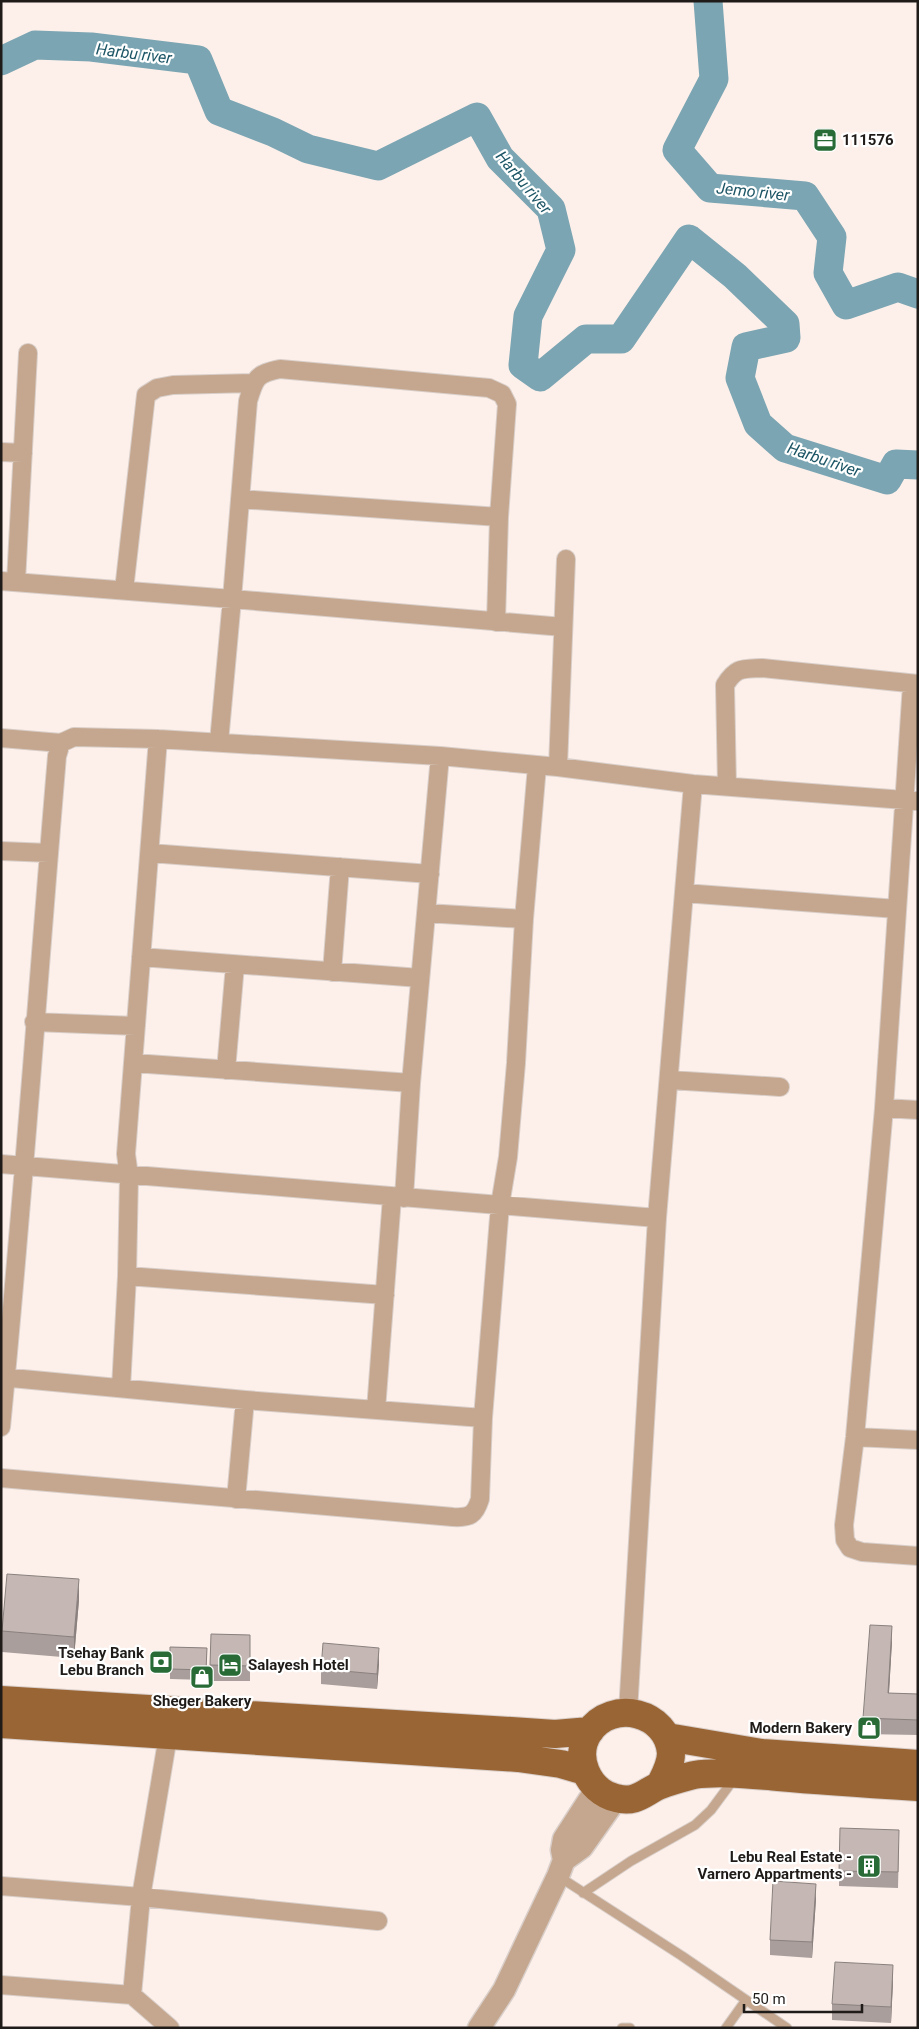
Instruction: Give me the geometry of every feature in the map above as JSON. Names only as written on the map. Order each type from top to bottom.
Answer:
[{"type":"main road","points":[[1,1700],[511,1732],[555,1734],[590,1731]]},
{"type":"main road","points":[[599,1786],[582,1757],[584,1743],[590,1731],[607,1716],[628,1712],[644,1715],[657,1724],[667,1737],[671,1754],[668,1770],[660,1785]]},
{"type":"main road","points":[[1,1724],[518,1758],[561,1764],[599,1786],[640,1798],[660,1785],[695,1775],[738,1774],[918,1787]]},
{"type":"main road","points":[[667,1737],[762,1753],[918,1764]]},
{"type":"street","points":[[28,352],[23,453],[9,582],[563,627]]},
{"type":"street","points":[[219,742],[248,401],[253,383],[262,373],[280,369],[489,388],[502,394],[507,404],[499,517],[496,622]]},
{"type":"street","points":[[124,590],[146,395],[156,388],[173,385],[253,383]]},
{"type":"street","points":[[1,452],[23,453]]},
{"type":"street","points":[[240,499],[499,517]]},
{"type":"street","points":[[558,767],[566,559]]},
{"type":"street","points":[[727,786],[725,685],[732,674],[744,669],[762,668],[915,684],[911,800],[897,909],[884,1108],[844,1540],[850,1548],[862,1552],[918,1556]]},
{"type":"street","points":[[1,738],[61,743],[74,737],[158,739],[440,756],[558,767],[693,784],[911,800]]},
{"type":"street","points":[[121,1388],[127,1276],[129,1176],[126,1154],[158,739]]},
{"type":"street","points":[[1,1427],[9,1264],[25,1166],[34,1022],[57,756],[61,743]]},
{"type":"street","points":[[376,1410],[385,1295],[411,1084],[440,756]]},
{"type":"street","points":[[1,1478],[465,1518],[472,1516],[477,1510],[480,1499],[482,1418],[500,1205],[508,1157],[516,1072],[524,919],[537,766]]},
{"type":"street","points":[[628,1712],[657,1218],[670,1080],[693,784]]},
{"type":"street","points":[[1,851],[49,853]]},
{"type":"street","points":[[150,852],[430,874]]},
{"type":"street","points":[[332,972],[340,867]]},
{"type":"street","points":[[684,893],[897,909]]},
{"type":"street","points":[[426,913],[524,919]]},
{"type":"street","points":[[141,957],[420,978]]},
{"type":"street","points":[[226,1070],[235,965]]},
{"type":"street","points":[[34,1022],[136,1026]]},
{"type":"street","points":[[134,1064],[411,1084]]},
{"type":"street","points":[[670,1080],[780,1087]]},
{"type":"street","points":[[884,1108],[918,1110]]},
{"type":"street","points":[[1,1164],[657,1218]]},
{"type":"street","points":[[127,1276],[385,1295]]},
{"type":"street","points":[[4,1377],[245,1400],[482,1418]]},
{"type":"street","points":[[236,1499],[245,1400]]},
{"type":"street","points":[[855,1437],[918,1440]]},
{"type":"street","points":[[132,1995],[141,1897],[168,1736]]},
{"type":"street","points":[[479,2028],[504,1990],[561,1868],[564,1839],[599,1786]]},
{"type":"street","points":[[1,1886],[141,1897],[378,1921]]},
{"type":"street","points":[[1,1985],[132,1995],[170,2028]]},
{"type":"lane","points":[[583,1893],[631,1861],[695,1825],[711,1810],[738,1774]]},
{"type":"lane","points":[[561,1868],[583,1893],[682,1956],[787,2028]]},
{"type":"lane","points":[[726,2028],[746,2000]]},
{"type":"lane","points":[[622,2028],[630,2028]]},
{"type":"building","points":[[7,1574],[79,1579],[74,1637],[2,1631]]},
{"type":"building","points":[[870,1625],[892,1626],[888,1693],[918,1694],[918,1720],[863,1718]]},
{"type":"building","points":[[211,1634],[250,1635],[250,1666],[210,1665]]},
{"type":"building","points":[[323,1643],[379,1648],[377,1674],[321,1669]]},
{"type":"building","points":[[170,1647],[207,1648],[206,1670],[170,1669]]},
{"type":"building","name":"Lebu Real Estate - Varnero Appartments -","points":[[840,1828],[899,1830],[898,1872],[839,1871]]},
{"type":"building","points":[[773,1881],[816,1884],[812,1942],[770,1940]]},
{"type":"building","points":[[835,1962],[893,1965],[891,2007],[832,2004]]},
{"type":"waterway","name":"Jemo river","points":[[708,1],[714,79],[677,150],[710,188],[805,196],[832,237],[828,273],[846,305],[898,287],[918,294]]},
{"type":"waterway","name":"Harbu river","points":[[1,61],[35,45],[91,47],[198,60],[219,111],[273,132],[308,149],[378,166],[477,117],[500,158],[551,209],[561,250],[528,316],[523,365],[540,377],[586,339],[621,339],[689,239],[735,276],[785,324],[786,338],[746,347],[740,378],[758,424],[785,448],[887,480],[896,464],[918,465]]},
{"type":"place","name":"111576","points":[[825,140]]},
{"type":"place","name":"Tsehay Bank Lebu Branch","points":[[161,1662]]},
{"type":"place","name":"Salayesh Hotel","points":[[230,1665]]},
{"type":"place","name":"Sheger Bakery","points":[[202,1677]]},
{"type":"place","name":"Modern Bakery","points":[[869,1728]]},
{"type":"place","name":"Lebu Real Estate - Varnero Appartments -","points":[[869,1866]]}]
